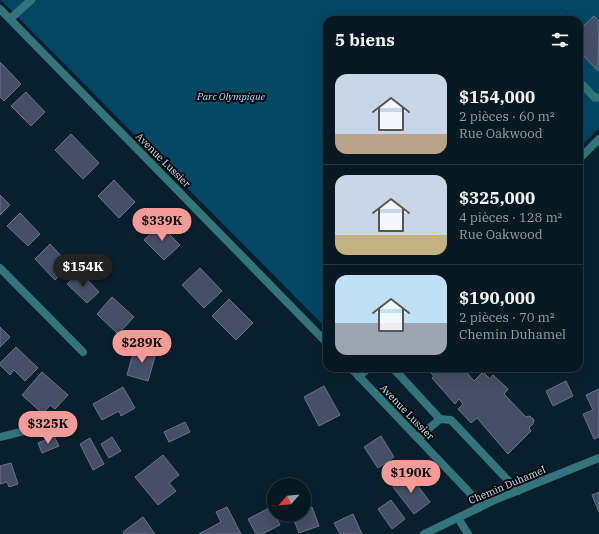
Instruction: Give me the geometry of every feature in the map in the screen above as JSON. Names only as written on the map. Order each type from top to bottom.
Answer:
[{"type":"street","points":[[10,19],[31,0]]},
{"type":"street","name":"Avenue Lussier","points":[[0,9],[323,339]]},
{"type":"street","points":[[583,85],[595,98],[599,97]]},
{"type":"street","points":[[583,155],[599,140]]},
{"type":"street","points":[[0,268],[83,352]]},
{"type":"street","name":"Avenue Lussier","points":[[355,372],[468,490],[479,508]]},
{"type":"street","points":[[359,377],[364,372]]},
{"type":"street","points":[[397,372],[440,418],[451,420],[518,490]]},
{"type":"street","points":[[418,438],[440,418]]},
{"type":"street","points":[[0,437],[65,421]]},
{"type":"street","name":"Chemin Duhamel","points":[[424,534],[518,490],[599,458]]},
{"type":"street","points":[[458,518],[468,534]]},
{"type":"green space","name":"Parc Olympique","points":[[1,0],[599,0],[599,128],[583,144],[583,16],[323,16],[323,325]]},
{"type":"building","points":[[594,16],[599,21],[598,71],[583,55],[583,26]]},
{"type":"building","points":[[0,62],[21,84],[4,101],[0,97]]},
{"type":"building","points":[[26,92],[45,112],[31,126],[11,106]]},
{"type":"building","points":[[71,134],[99,163],[83,179],[55,150]]},
{"type":"building","points":[[114,180],[135,202],[119,218],[98,196]]},
{"type":"building","points":[[0,195],[10,205],[0,215]]},
{"type":"building","points":[[20,213],[40,234],[28,246],[7,226]]},
{"type":"building","points":[[160,225],[180,245],[164,260],[144,240]]},
{"type":"building","points":[[50,244],[70,265],[55,280],[35,259]]},
{"type":"building","points":[[200,268],[222,291],[204,308],[182,285]]},
{"type":"building","points":[[80,272],[99,292],[87,303],[67,284]]},
{"type":"building","points":[[112,297],[134,317],[118,334],[97,314]]},
{"type":"building","points":[[229,299],[253,323],[236,340],[212,316]]},
{"type":"building","points":[[0,327],[10,337],[0,347]]},
{"type":"building","points":[[16,347],[38,368],[25,381],[14,370],[10,375],[0,365],[0,363]]},
{"type":"building","points":[[135,347],[156,353],[148,381],[127,375]]},
{"type":"building","points":[[42,372],[68,395],[55,409],[50,405],[43,414],[22,395]]},
{"type":"building","points":[[430,372],[466,372],[474,381],[483,372],[490,379],[493,375],[508,389],[504,394],[526,417],[530,416],[534,420],[533,424],[529,428],[531,431],[508,454],[477,418],[471,423],[458,409],[463,404],[459,399],[455,404],[432,378],[434,376]]},
{"type":"building","points":[[566,381],[573,396],[553,406],[546,391]]},
{"type":"building","points":[[324,386],[340,415],[319,426],[304,397]]},
{"type":"building","points":[[123,387],[135,408],[121,416],[119,411],[102,420],[93,404]]},
{"type":"building","points":[[599,389],[599,437],[594,439],[583,414],[593,410],[586,395]]},
{"type":"building","points":[[185,422],[190,432],[169,442],[164,432]]},
{"type":"building","points":[[54,436],[59,446],[42,453],[38,443]]},
{"type":"building","points":[[381,436],[394,457],[378,468],[364,447]]},
{"type":"building","points":[[112,437],[121,451],[109,458],[101,444]]},
{"type":"building","points":[[90,438],[104,464],[93,470],[80,444]]},
{"type":"building","points":[[163,455],[179,475],[169,483],[176,491],[158,505],[135,477]]},
{"type":"building","points":[[11,463],[18,484],[9,487],[7,482],[0,484],[0,466]]},
{"type":"building","points":[[409,474],[430,502],[414,514],[393,487]]},
{"type":"building","points":[[599,492],[599,512],[592,495]]},
{"type":"building","points":[[391,500],[405,519],[392,529],[378,509]]},
{"type":"building","points":[[227,507],[241,534],[199,534],[221,522],[216,512]]},
{"type":"building","points":[[311,507],[319,526],[299,533],[295,522],[311,522]]},
{"type":"building","points":[[267,509],[267,522],[278,522],[280,525],[262,534],[256,534],[248,519]]},
{"type":"building","points":[[353,514],[362,534],[340,534],[334,523]]},
{"type":"building","points":[[143,517],[155,534],[124,534],[123,532]]}]
